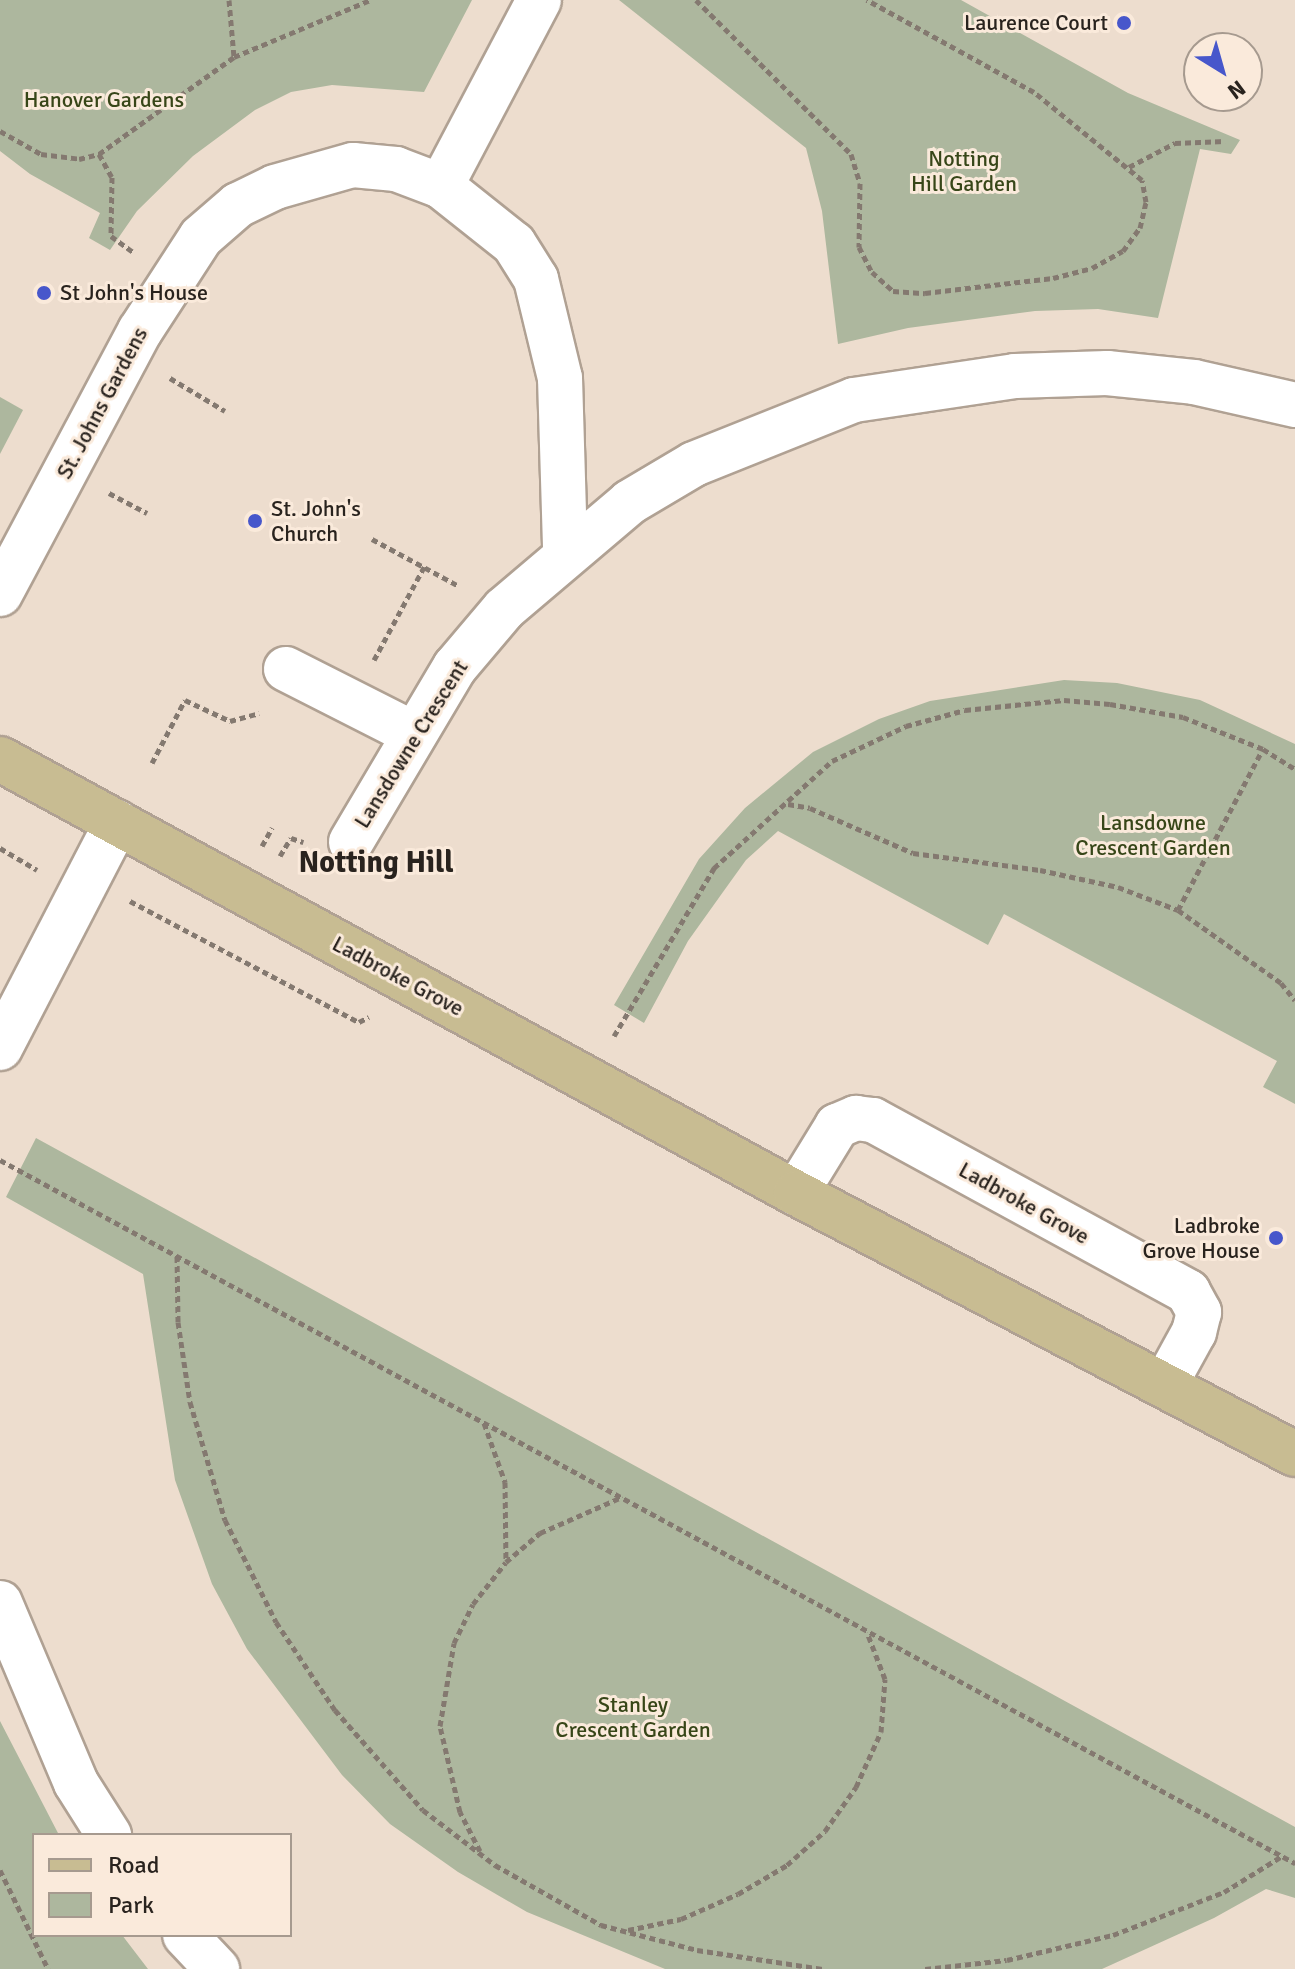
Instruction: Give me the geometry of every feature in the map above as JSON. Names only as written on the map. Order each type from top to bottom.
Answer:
[{"type":"main road","name":"Ladbroke Grove","points":[[0,759],[796,1193],[1166,1383],[1295,1454]]},
{"type":"street","points":[[441,186],[539,0]]},
{"type":"street","name":"St. Johns Gardens","points":[[0,594],[127,353],[174,274],[201,237],[238,205],[301,179],[353,165],[396,169],[441,186],[514,244],[536,279],[560,378],[565,551]]},
{"type":"street","points":[[565,551],[630,502],[694,464],[854,400],[1015,376],[1107,373],[1194,382],[1295,405]]},
{"type":"street","name":"Lansdowne Crescent","points":[[351,842],[455,667],[504,609],[565,551]]},
{"type":"street","points":[[286,669],[414,734]]},
{"type":"street","points":[[0,1048],[117,822]]},
{"type":"street","name":"Ladbroke Grove","points":[[796,1193],[837,1126],[856,1118],[873,1120],[1188,1292],[1199,1312],[1194,1332],[1166,1383]]},
{"type":"street","points":[[0,1603],[76,1783],[108,1833]]},
{"type":"street","points":[[187,1937],[217,1969]]},
{"type":"path","points":[[229,0],[234,57]]},
{"type":"path","points":[[0,131],[41,154],[79,159],[99,154],[234,57],[370,0]]},
{"type":"path","points":[[696,0],[851,154],[860,183],[859,247],[872,272],[893,291],[925,293],[1092,268],[1123,251],[1140,228],[1146,202],[1142,180],[1129,167],[1034,92],[867,0]]},
{"type":"path","points":[[1129,167],[1175,143],[1225,141]]},
{"type":"path","points":[[99,154],[112,177],[111,236],[174,274]]},
{"type":"path","points":[[127,353],[225,411]]},
{"type":"path","points":[[119,499],[147,513]]},
{"type":"path","points":[[372,539],[504,609]]},
{"type":"path","points":[[590,1080],[714,868],[762,820],[788,804],[802,784],[832,761],[906,726],[965,710],[1064,700],[1110,704],[1183,717],[1263,749],[1295,769]]},
{"type":"path","points":[[1178,910],[1263,749]]},
{"type":"path","points":[[788,804],[810,808],[913,853],[1040,870],[1118,887],[1178,910],[1281,983],[1295,1000]]},
{"type":"path","points":[[260,850],[272,828]]},
{"type":"path","points":[[277,861],[291,838],[301,841]]},
{"type":"path","points":[[83,886],[140,904],[359,1022]]},
{"type":"path","points":[[0,1160],[1295,1863]]},
{"type":"path","points":[[177,1255],[178,1322],[190,1402],[225,1520],[276,1622],[335,1710],[423,1810],[482,1856],[601,1925],[697,1950],[823,1969]]},
{"type":"path","points":[[483,1422],[505,1482],[506,1562]]},
{"type":"path","points":[[482,1856],[460,1812],[440,1726],[454,1643],[473,1604],[506,1562],[540,1533],[622,1497]]},
{"type":"path","points":[[624,1931],[681,1919],[738,1894],[787,1865],[825,1831],[856,1787],[881,1732],[885,1679],[866,1631]]},
{"type":"path","points":[[925,1969],[1007,1960],[1113,1935],[1224,1892],[1282,1856]]},
{"type":"path","points":[[0,1870],[32,1936]]},
{"type":"path","points":[[32,1937],[48,1969]]},
{"type":"green space","name":"Hanover Gardens","points":[[0,0],[472,0],[424,92],[332,85],[291,92],[255,110],[193,156],[137,211],[110,250],[89,238],[100,213],[30,174],[0,151]]},
{"type":"green space","name":"Notting Hill Garden","points":[[619,0],[961,0],[1128,93],[1240,140],[1231,154],[1200,149],[1158,318],[1098,309],[1035,311],[908,328],[838,344],[822,211],[806,148]]},
{"type":"green space","points":[[0,397],[23,410],[0,454]]},
{"type":"green space","name":"Lansdowne Crescent Garden","points":[[1064,680],[1117,683],[1200,700],[1295,744],[1295,1104],[1263,1087],[1277,1061],[1004,914],[988,945],[778,831],[746,860],[688,941],[644,1023],[614,1005],[699,859],[745,808],[813,752],[879,719],[930,701]]},
{"type":"green space","name":"Stanley Crescent Garden","points":[[36,1138],[1295,1827],[1295,1898],[1266,1889],[1214,1918],[1102,1969],[665,1969],[527,1912],[458,1872],[390,1824],[342,1775],[247,1649],[212,1584],[175,1480],[143,1274],[6,1197]]},
{"type":"green space","points":[[0,1721],[58,1833],[32,1833],[32,1937],[124,1937],[148,1969],[0,1969]]},
{"type":"place","name":"Laurence Court","points":[[1124,23]]},
{"type":"place","name":"St John's House","points":[[44,293]]},
{"type":"place","name":"St. John's Church","points":[[255,521]]},
{"type":"place","name":"Ladbroke Grove House","points":[[1276,1238]]},
{"type":"district","name":"Notting Hill","points":[[376,863]]}]
